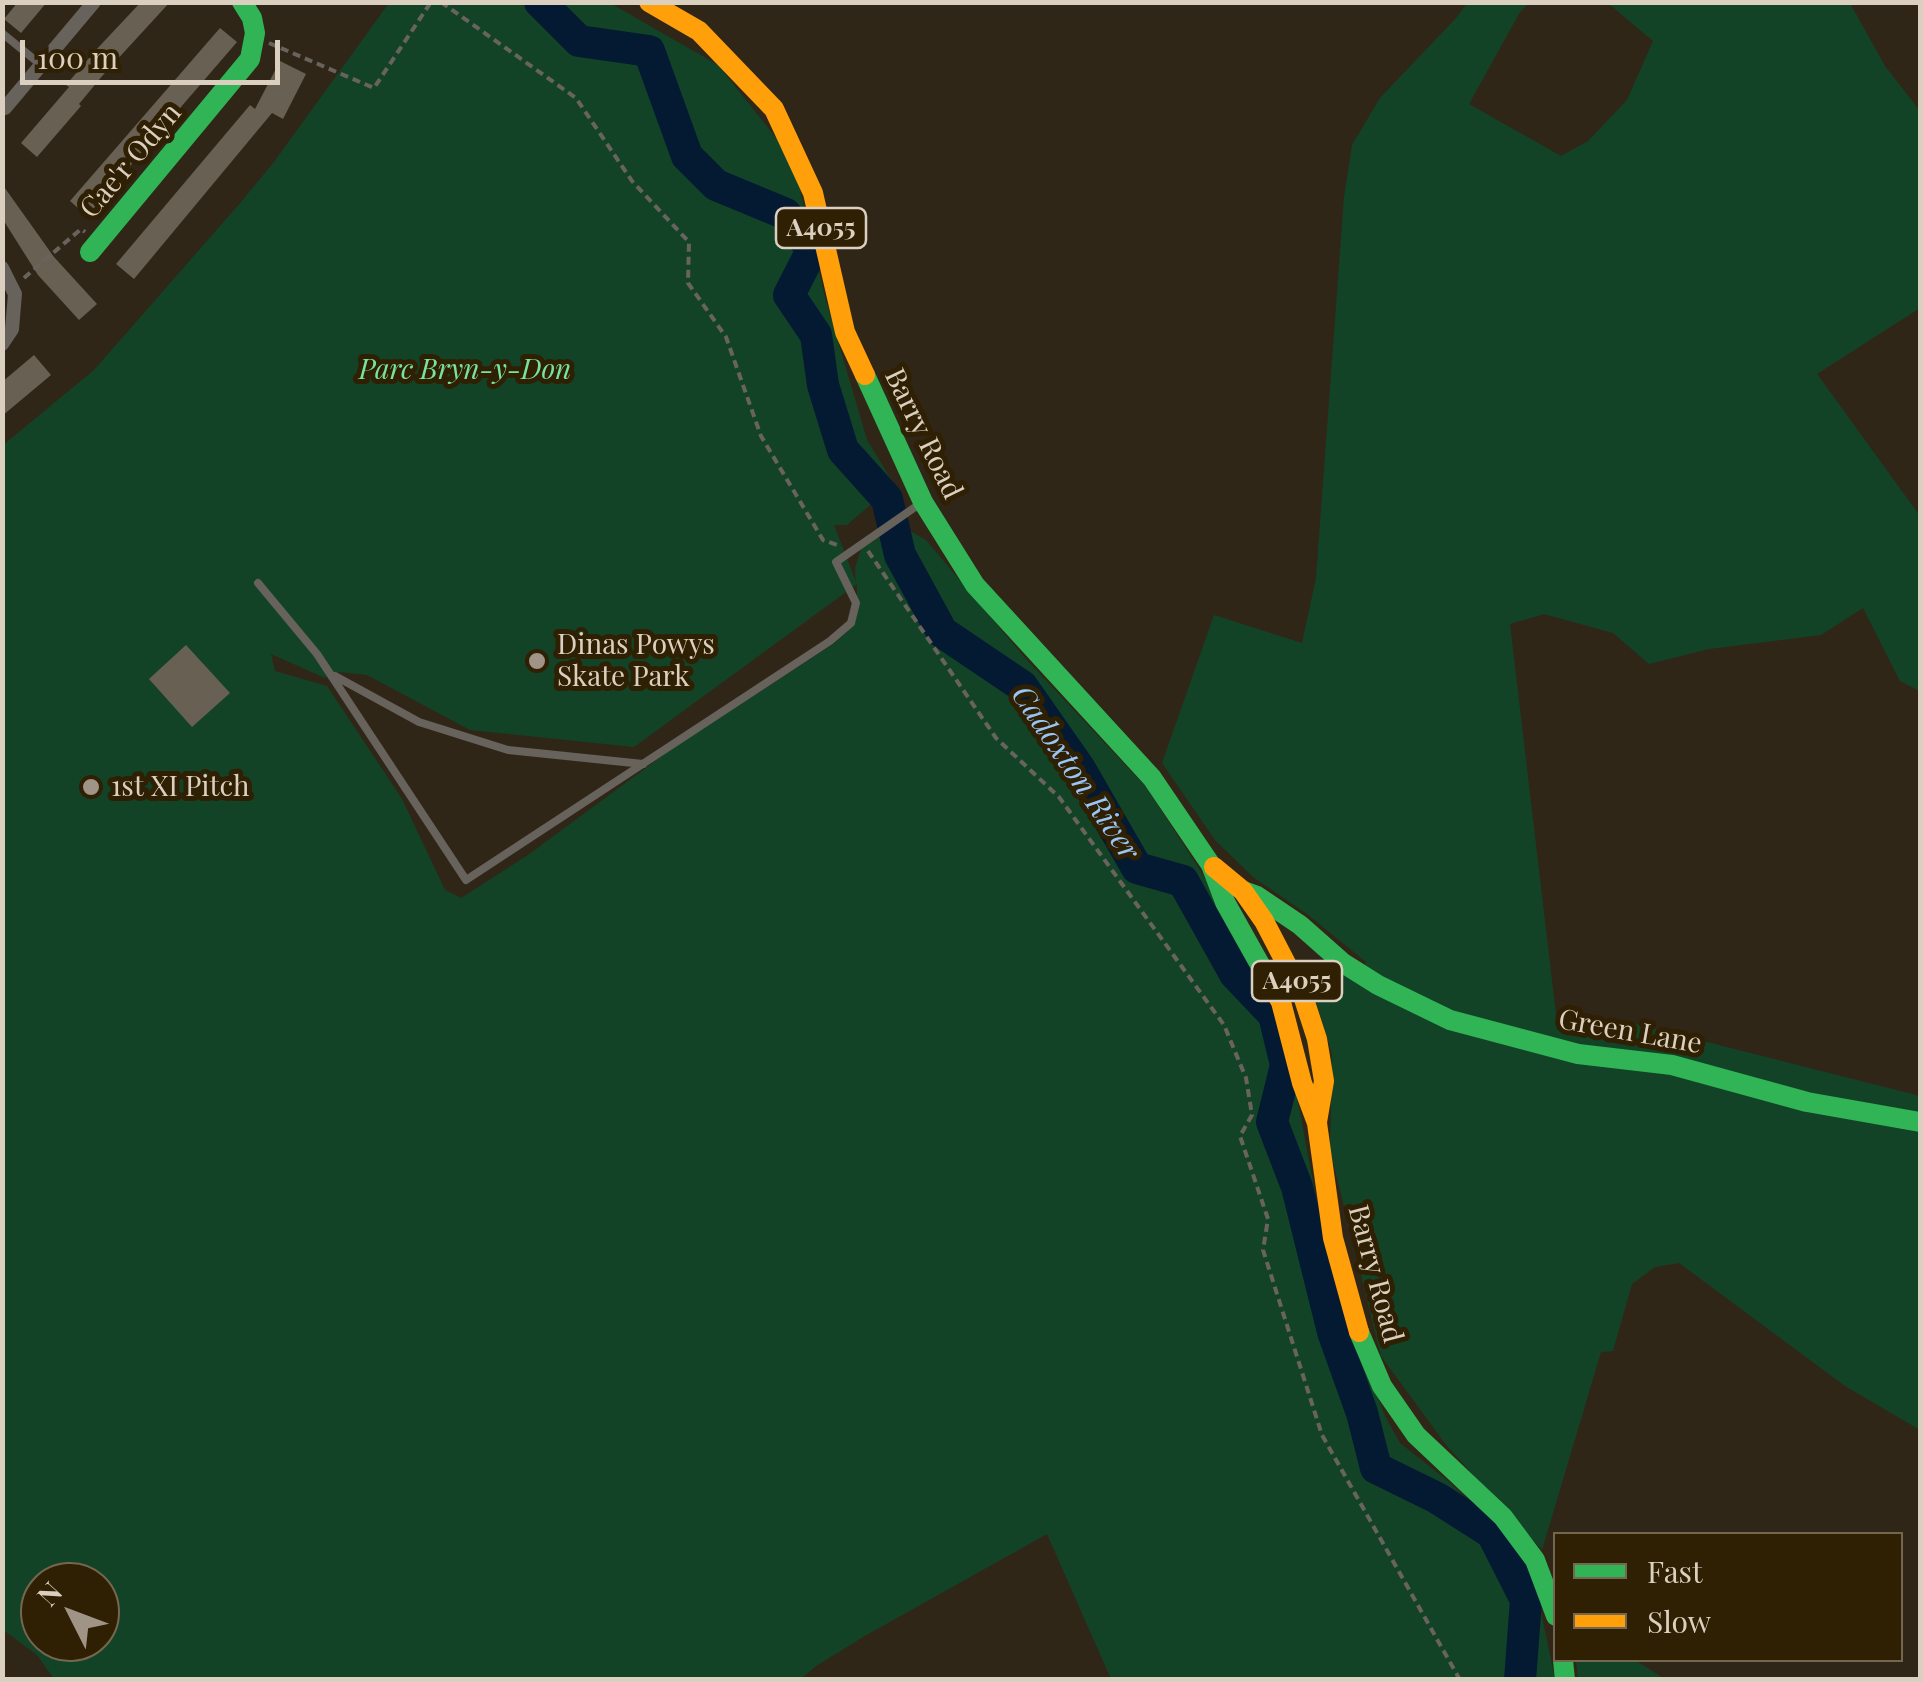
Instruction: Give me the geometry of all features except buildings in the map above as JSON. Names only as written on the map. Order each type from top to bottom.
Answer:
[{"type":"main road","points":[[242,2],[252,18],[255,37]]},
{"type":"main road","name":"Barry Road","points":[[649,2],[699,31],[774,109],[813,193],[846,332],[922,503],[976,585],[1152,778],[1212,865],[1226,902],[1281,1002],[1317,1123],[1325,1192],[1362,1344],[1382,1386],[1416,1435],[1503,1517],[1535,1560],[1553,1608]]},
{"type":"main road","name":"Cae'r Odyn","points":[[94,248],[240,74],[250,59],[255,37]]},
{"type":"main road","name":"Barry Road","points":[[1212,865],[1242,891],[1275,940],[1303,996],[1317,1039],[1324,1081],[1317,1123]]},
{"type":"main road","name":"Green Lane","points":[[1242,891],[1258,896],[1300,925],[1343,964],[1378,986],[1450,1020],[1578,1054],[1672,1064],[1807,1102],[1920,1122]]},
{"type":"street","points":[[5,108],[94,2]]},
{"type":"street","points":[[2,268],[13,288],[12,330],[2,344]]},
{"type":"street","points":[[1262,965],[1275,940],[1288,928],[1300,925]]},
{"type":"street","points":[[1303,996],[1315,976],[1335,964],[1343,964]]},
{"type":"lane","points":[[2,33],[41,65]]},
{"type":"lane","points":[[258,583],[330,674],[466,880],[830,641],[850,623],[856,603],[836,562],[922,503]]},
{"type":"lane","points":[[330,674],[419,722],[508,750],[643,764]]},
{"type":"path","points":[[255,37],[374,88],[431,2]]},
{"type":"path","points":[[441,2],[576,98],[632,180],[689,242],[688,283],[726,337],[761,436],[823,540],[853,550]]},
{"type":"path","points":[[13,288],[81,229],[94,248]]},
{"type":"path","points":[[863,543],[996,738],[1059,797],[1224,1025],[1246,1078],[1252,1115],[1240,1136],[1268,1219],[1263,1250],[1322,1434],[1460,1680]]},
{"type":"green space","name":"Parc Bryn-y-Don","points":[[389,3],[610,3],[718,65],[793,159],[825,297],[867,440],[894,484],[847,525],[834,525],[856,582],[855,568],[861,549],[888,532],[907,529],[926,540],[1025,658],[1146,787],[1200,870],[1258,970],[1285,1032],[1329,1268],[1385,1416],[1400,1443],[1495,1526],[1524,1567],[1537,1593],[1555,1679],[1111,1679],[1047,1534],[863,1637],[801,1679],[54,1679],[42,1662],[120,1662],[120,1562],[20,1562],[20,1642],[2,1629],[2,446],[94,370],[241,202]],"holes":[[[857,584],[857,616],[851,628],[832,645],[673,748],[528,855],[461,898],[445,890],[402,799],[327,686],[275,671],[271,654],[325,678],[339,672],[367,675],[470,730],[634,747]]]},
{"type":"green space","points":[[1467,3],[1529,3],[1520,12],[1469,104],[1561,156],[1588,141],[1627,100],[1653,41],[1608,3],[1850,3],[1885,66],[1920,111],[1920,308],[1817,374],[1920,516],[1920,691],[1900,681],[1863,608],[1821,635],[1709,649],[1649,664],[1613,633],[1544,614],[1510,624],[1557,1023],[1628,1022],[1920,1096],[1920,1430],[1845,1386],[1679,1263],[1655,1267],[1632,1284],[1613,1351],[1601,1352],[1542,1550],[1446,1445],[1381,1356],[1330,1150],[1332,1054],[1315,998],[1320,981],[1338,973],[1358,978],[1366,962],[1253,877],[1215,840],[1162,763],[1214,615],[1302,643],[1316,578],[1344,197],[1352,145],[1380,98]]},
{"type":"green space","points":[[1576,1662],[1638,1662],[1665,1679],[1578,1679]]},
{"type":"waterway","name":"Cadoxton River","points":[[540,2],[579,41],[649,51],[687,156],[716,185],[786,214],[812,250],[789,295],[816,335],[823,385],[843,450],[887,499],[900,555],[942,632],[1022,686],[1080,769],[1137,868],[1183,881],[1235,974],[1274,1015],[1286,1065],[1272,1122],[1297,1187],[1333,1332],[1362,1413],[1376,1468],[1437,1498],[1492,1533],[1526,1600],[1520,1680]]},
{"type":"traffic: fast","points":[[90,252],[250,59],[255,33],[252,18],[242,2]]},
{"type":"traffic: fast","points":[[865,375],[923,502],[975,585],[1152,778],[1211,865],[1225,902],[1263,970]]},
{"type":"traffic: fast","points":[[1243,891],[1300,925],[1343,963],[1378,985],[1450,1020],[1578,1054],[1672,1065],[1807,1102],[1920,1122]]},
{"type":"traffic: fast","points":[[1359,1332],[1382,1386],[1416,1435],[1503,1517],[1535,1560],[1553,1608]]},
{"type":"traffic: fast","points":[[1563,1662],[1565,1680]]},
{"type":"traffic: slow","points":[[649,2],[699,31],[774,109],[813,193],[845,332],[865,375]]},
{"type":"traffic: slow","points":[[1214,867],[1243,891],[1264,921],[1303,996],[1317,1039],[1324,1081],[1317,1122]]},
{"type":"traffic: slow","points":[[1263,970],[1281,1002],[1317,1123],[1333,1238],[1359,1332]]},
{"type":"place","name":"Dinas Powys Skate Park","points":[[537,661]]},
{"type":"place","name":"1st XI Pitch","points":[[91,787]]}]
